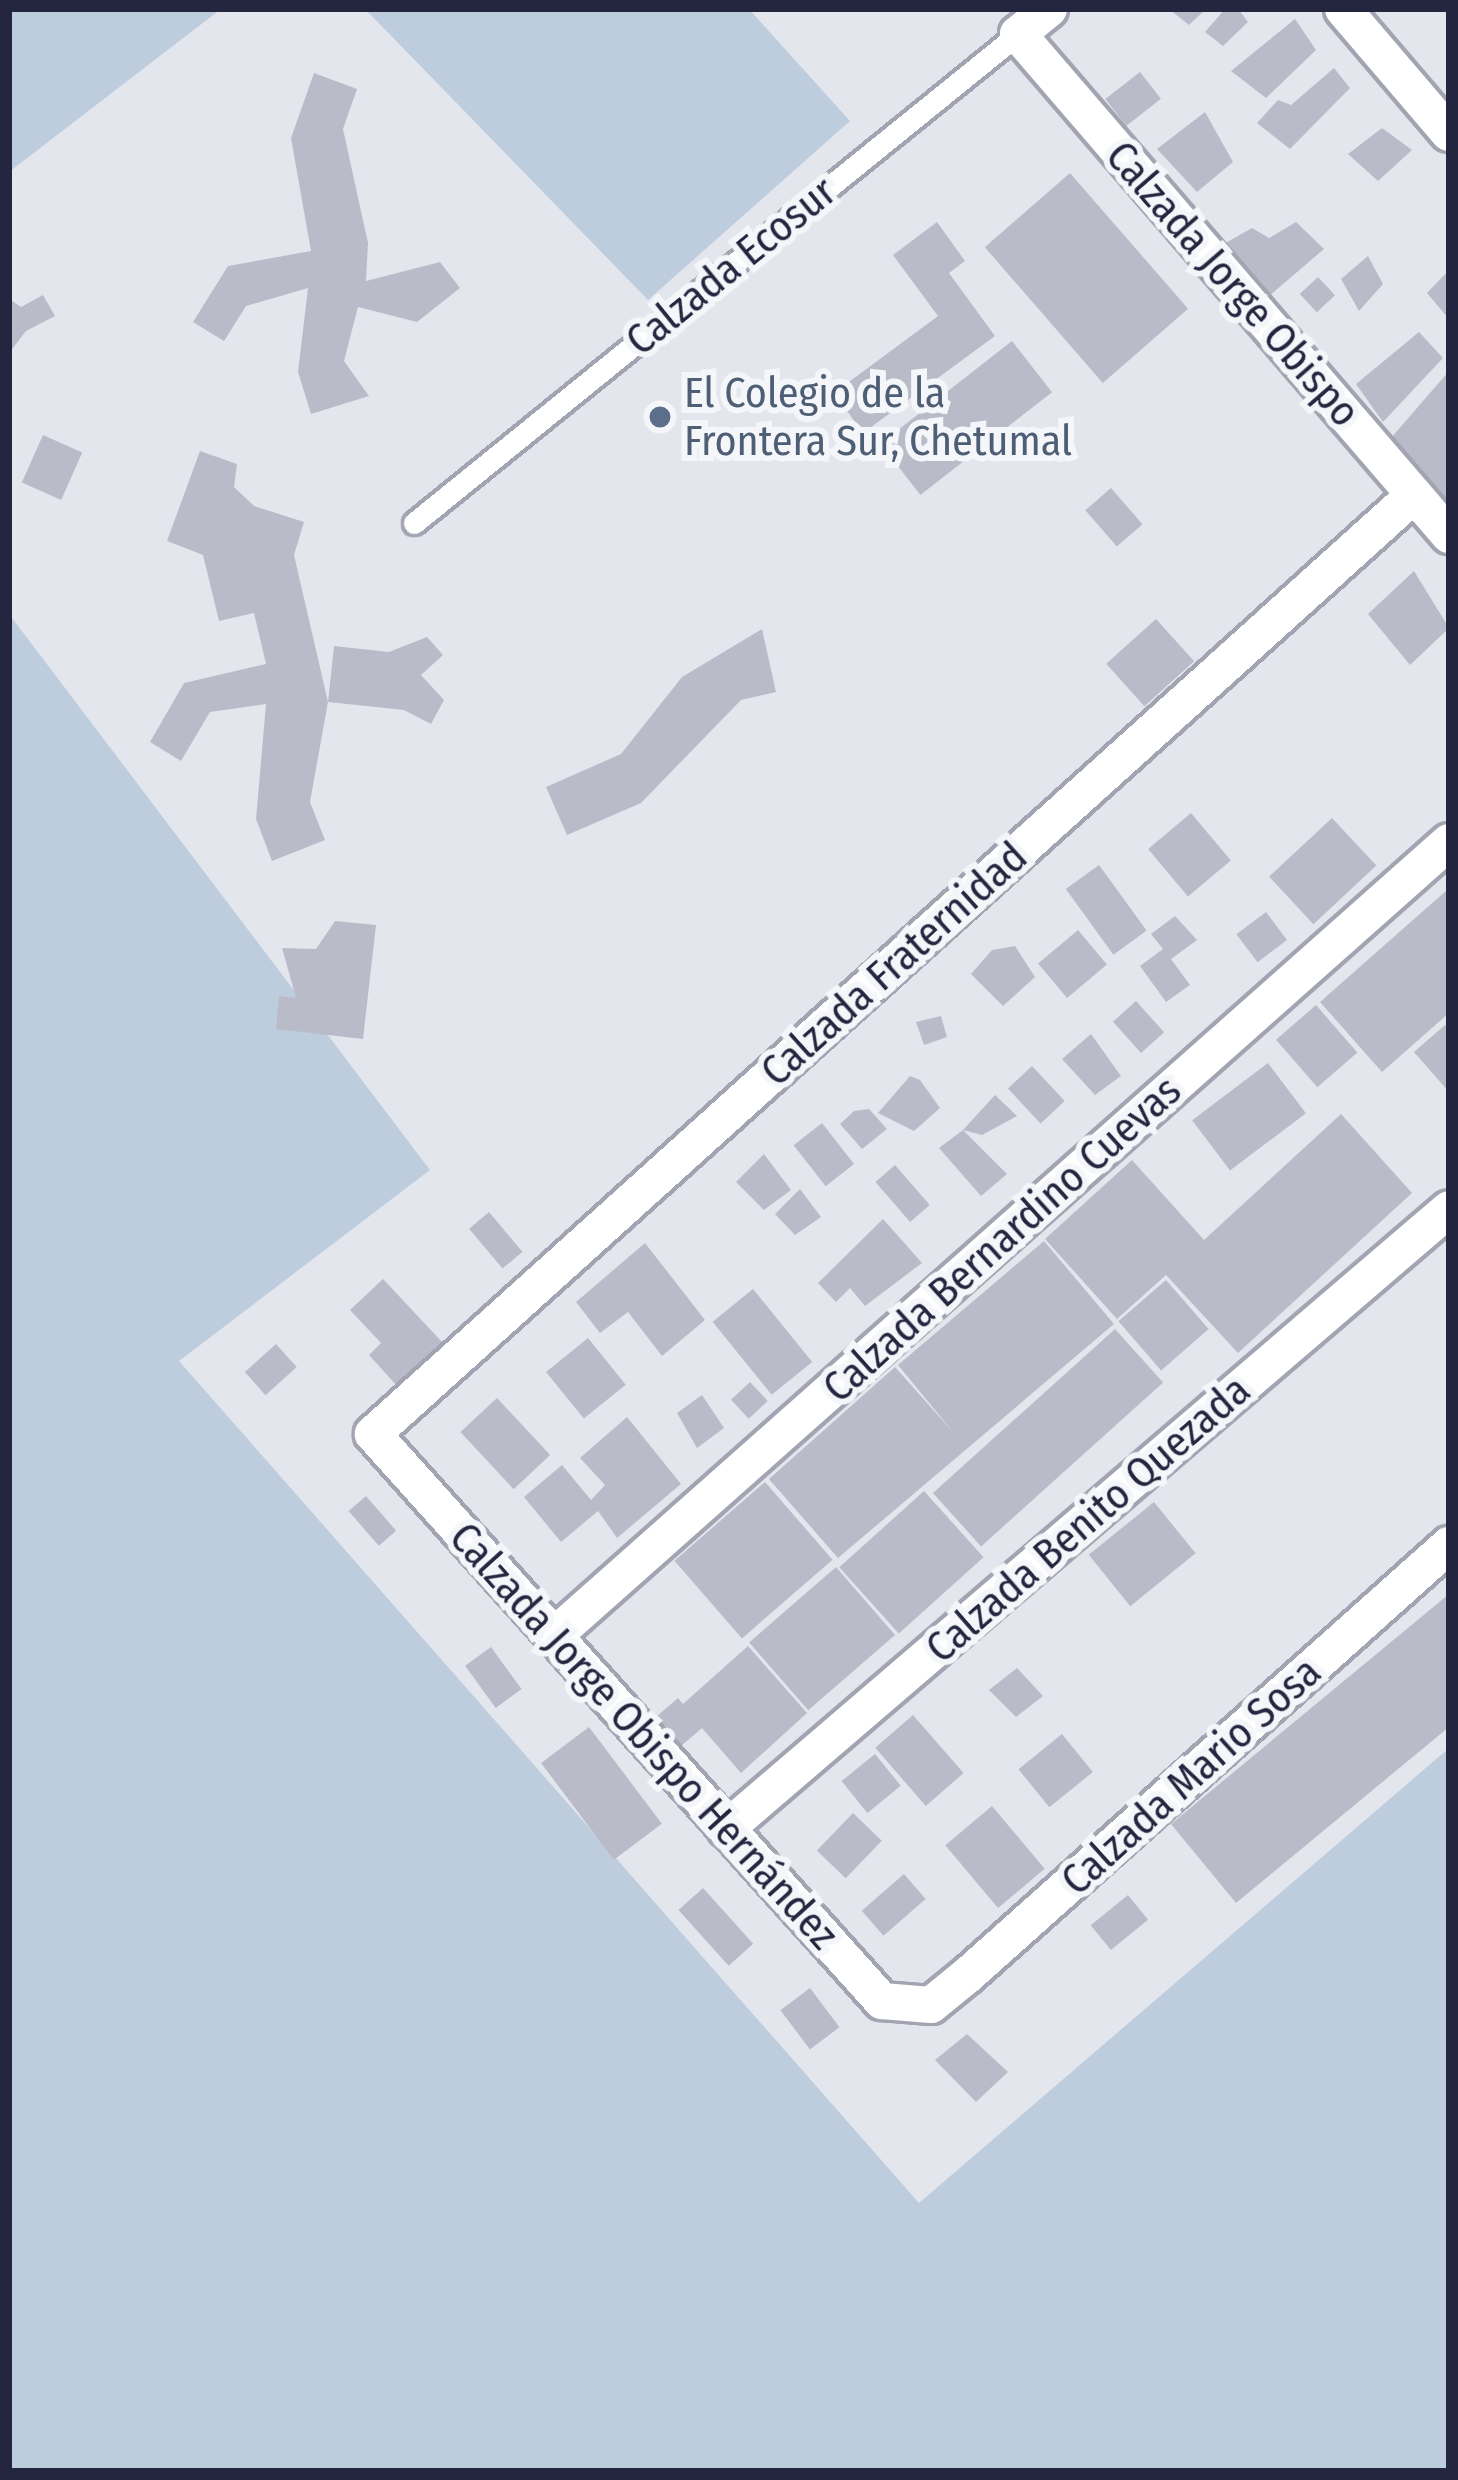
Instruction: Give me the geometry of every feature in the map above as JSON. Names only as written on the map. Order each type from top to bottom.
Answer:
[{"type":"street","name":"Calzada Ecosur","points":[[1018,34],[1049,9]]},
{"type":"street","points":[[1343,9],[1449,133]]},
{"type":"street","name":"Calzada Jorge Obispo","points":[[1018,34],[1414,495],[1446,526]]},
{"type":"street","name":"Calzada Fraternidad","points":[[373,1434],[1414,495]]},
{"type":"street","name":"Calzada Bernardino Cuevas","points":[[555,1635],[1449,842]]},
{"type":"street","name":"Calzada Benito Quezada","points":[[726,1829],[1449,1209]]},
{"type":"street","name":"Calzada Jorge Obispo Hernández","points":[[373,1434],[882,2001],[932,2005]]},
{"type":"street","name":"Calzada Mario Sosa","points":[[932,2005],[1449,1545]]},
{"type":"lane","name":"Calzada Ecosur","points":[[414,523],[1018,34]]},
{"type":"shaded area","points":[[9,9],[221,9],[9,172]]},
{"type":"shaded area","points":[[365,9],[749,9],[850,121],[648,300]]},
{"type":"shaded area","points":[[9,614],[430,1170],[179,1361],[919,2203],[1449,1748],[1449,2471],[9,2471]]},
{"type":"building","points":[[1169,9],[1206,9],[1189,25]]},
{"type":"building","points":[[1225,9],[1238,9],[1248,22],[1223,46],[1205,32]]},
{"type":"building","points":[[1295,19],[1316,50],[1266,98],[1231,71]]},
{"type":"building","points":[[1334,68],[1350,88],[1290,149],[1257,123],[1278,100],[1291,105]]},
{"type":"building","points":[[1140,72],[1161,99],[1126,126],[1105,99]]},
{"type":"building","points":[[314,73],[357,89],[343,129],[368,243],[366,281],[440,262],[460,288],[417,322],[358,307],[344,361],[369,396],[311,414],[298,372],[308,288],[246,306],[224,341],[193,322],[228,266],[311,251],[291,138]]},
{"type":"building","points":[[1205,112],[1233,162],[1197,192],[1157,149]]},
{"type":"building","points":[[1382,128],[1412,150],[1378,181],[1348,154]]},
{"type":"building","points":[[1070,173],[1188,309],[1103,383],[985,247]]},
{"type":"building","points":[[937,222],[965,261],[949,273],[995,336],[863,433],[834,393],[938,316],[893,255]]},
{"type":"building","points":[[1296,222],[1324,249],[1269,296],[1222,245],[1252,228],[1269,238]]},
{"type":"building","points":[[1368,256],[1383,284],[1359,311],[1341,279]]},
{"type":"building","points":[[1449,270],[1449,319],[1427,293]]},
{"type":"building","points":[[1318,277],[1335,295],[1317,312],[1300,294]]},
{"type":"building","points":[[43,295],[55,316],[26,331],[9,353],[9,299],[21,307]]},
{"type":"building","points":[[1419,332],[1443,358],[1383,422],[1356,384]]},
{"type":"building","points":[[1012,341],[1052,392],[920,495],[880,444]]},
{"type":"building","points":[[1449,371],[1449,504],[1445,508],[1391,438]]},
{"type":"building","points":[[43,435],[82,452],[61,500],[22,483]]},
{"type":"building","points":[[200,451],[237,464],[234,487],[254,506],[304,522],[294,555],[328,702],[310,802],[325,840],[272,861],[256,819],[266,704],[210,712],[181,761],[150,742],[184,683],[266,664],[254,613],[219,621],[203,555],[167,541]]},
{"type":"building","points":[[1111,488],[1142,524],[1117,547],[1085,510]]},
{"type":"building","points":[[1414,571],[1449,628],[1410,665],[1368,614]]},
{"type":"building","points":[[1156,619],[1194,661],[1144,706],[1106,664]]},
{"type":"building","points":[[762,629],[776,692],[741,700],[641,803],[567,835],[546,787],[621,754],[682,677]]},
{"type":"building","points":[[427,637],[443,655],[421,675],[444,700],[431,724],[404,710],[328,702],[334,646],[389,652]]},
{"type":"building","points":[[1191,813],[1231,860],[1188,896],[1148,849]]},
{"type":"building","points":[[1332,818],[1376,866],[1313,924],[1269,877]]},
{"type":"building","points":[[1099,865],[1147,931],[1113,955],[1066,889]]},
{"type":"building","points":[[1447,890],[1449,1013],[1382,1072],[1320,1002]]},
{"type":"building","points":[[1266,912],[1287,940],[1258,962],[1236,934]]},
{"type":"building","points":[[1175,916],[1197,940],[1171,959],[1190,985],[1166,1002],[1140,966],[1163,949],[1151,934]]},
{"type":"building","points":[[335,921],[376,925],[363,1039],[276,1029],[279,996],[296,998],[282,948],[316,949]]},
{"type":"building","points":[[1078,930],[1107,964],[1067,998],[1038,963]]},
{"type":"building","points":[[1015,946],[1035,977],[1003,1006],[971,974],[992,950]]},
{"type":"building","points":[[1136,1001],[1164,1032],[1141,1053],[1113,1022]]},
{"type":"building","points":[[1316,1005],[1357,1053],[1317,1087],[1276,1040]]},
{"type":"building","points":[[941,1016],[947,1037],[924,1045],[916,1022]]},
{"type":"building","points":[[1445,1025],[1449,1030],[1449,1092],[1414,1052]]},
{"type":"building","points":[[1091,1034],[1121,1076],[1095,1095],[1062,1059]]},
{"type":"building","points":[[1268,1063],[1306,1113],[1230,1170],[1192,1120]]},
{"type":"building","points":[[1032,1066],[1065,1101],[1041,1124],[1008,1089]]},
{"type":"building","points":[[910,1076],[920,1080],[940,1108],[914,1131],[878,1113]]},
{"type":"building","points":[[995,1095],[1017,1116],[982,1135],[963,1130]]},
{"type":"building","points":[[869,1109],[887,1129],[862,1149],[840,1124],[854,1111]]},
{"type":"building","points":[[1341,1114],[1412,1193],[1238,1353],[1166,1275],[1117,1319],[1045,1239],[1132,1160],[1204,1240]]},
{"type":"building","points":[[822,1123],[854,1164],[826,1186],[794,1145]]},
{"type":"building","points":[[963,1130],[1007,1174],[981,1196],[939,1148]]},
{"type":"building","points":[[764,1154],[791,1190],[764,1210],[736,1182]]},
{"type":"building","points":[[895,1165],[930,1205],[910,1222],[875,1182]]},
{"type":"building","points":[[800,1189],[821,1217],[795,1235],[775,1214]]},
{"type":"building","points":[[489,1212],[522,1252],[503,1269],[469,1229]]},
{"type":"building","points":[[883,1219],[922,1263],[865,1306],[850,1288],[836,1302],[818,1283]]},
{"type":"building","points":[[1044,1241],[1114,1324],[838,1558],[769,1479],[895,1367],[953,1432],[898,1365]]},
{"type":"building","points":[[645,1243],[705,1320],[662,1356],[628,1312],[600,1333],[576,1302]]},
{"type":"building","points":[[383,1279],[443,1343],[397,1386],[369,1355],[381,1343],[350,1310]]},
{"type":"building","points":[[1166,1280],[1209,1329],[1161,1370],[1118,1321]]},
{"type":"building","points":[[753,1289],[812,1362],[772,1395],[713,1322]]},
{"type":"building","points":[[1115,1329],[1163,1383],[981,1546],[933,1493]]},
{"type":"building","points":[[588,1338],[626,1385],[584,1419],[546,1372]]},
{"type":"building","points":[[276,1344],[297,1367],[266,1395],[245,1372]]},
{"type":"building","points":[[750,1382],[768,1401],[749,1419],[731,1400]]},
{"type":"building","points":[[702,1395],[724,1428],[697,1448],[677,1413]]},
{"type":"building","points":[[497,1398],[550,1455],[514,1489],[460,1432]]},
{"type":"building","points":[[627,1417],[681,1484],[617,1538],[598,1511],[561,1542],[524,1497],[562,1465],[591,1500],[605,1485],[580,1458]]},
{"type":"building","points":[[765,1482],[833,1560],[742,1638],[674,1561]]},
{"type":"building","points":[[924,1491],[984,1557],[899,1633],[839,1567]]},
{"type":"building","points":[[366,1496],[396,1531],[379,1546],[349,1511]]},
{"type":"building","points":[[1154,1502],[1196,1553],[1130,1606],[1089,1555]]},
{"type":"building","points":[[836,1567],[895,1635],[808,1710],[749,1642]]},
{"type":"building","points":[[1449,1594],[1449,1727],[1236,1903],[1171,1824]]},
{"type":"building","points":[[748,1646],[807,1713],[741,1773],[702,1728],[666,1759],[642,1729],[678,1698],[683,1704]]},
{"type":"building","points":[[491,1647],[522,1689],[496,1708],[465,1666]]},
{"type":"building","points":[[1017,1668],[1043,1696],[1016,1717],[989,1690]]},
{"type":"building","points":[[913,1715],[964,1773],[926,1806],[875,1748]]},
{"type":"building","points":[[589,1727],[662,1824],[614,1860],[541,1763]]},
{"type":"building","points":[[1062,1734],[1093,1772],[1049,1807],[1018,1769]]},
{"type":"building","points":[[875,1754],[901,1786],[867,1813],[842,1781]]},
{"type":"building","points":[[992,1806],[1045,1869],[998,1908],[945,1845]]},
{"type":"building","points":[[853,1813],[882,1841],[846,1878],[817,1850]]},
{"type":"building","points":[[904,1874],[926,1899],[883,1936],[862,1911]]},
{"type":"building","points":[[703,1888],[753,1944],[729,1966],[678,1910]]},
{"type":"building","points":[[1128,1895],[1148,1920],[1111,1950],[1091,1925]]},
{"type":"building","points":[[810,1988],[839,2027],[810,2049],[780,2010]]},
{"type":"building","points":[[967,2034],[1008,2072],[976,2102],[935,2060]]},
{"type":"place","name":"El Colegio de la Frontera Sur, Chetumal","points":[[660,417]]}]
